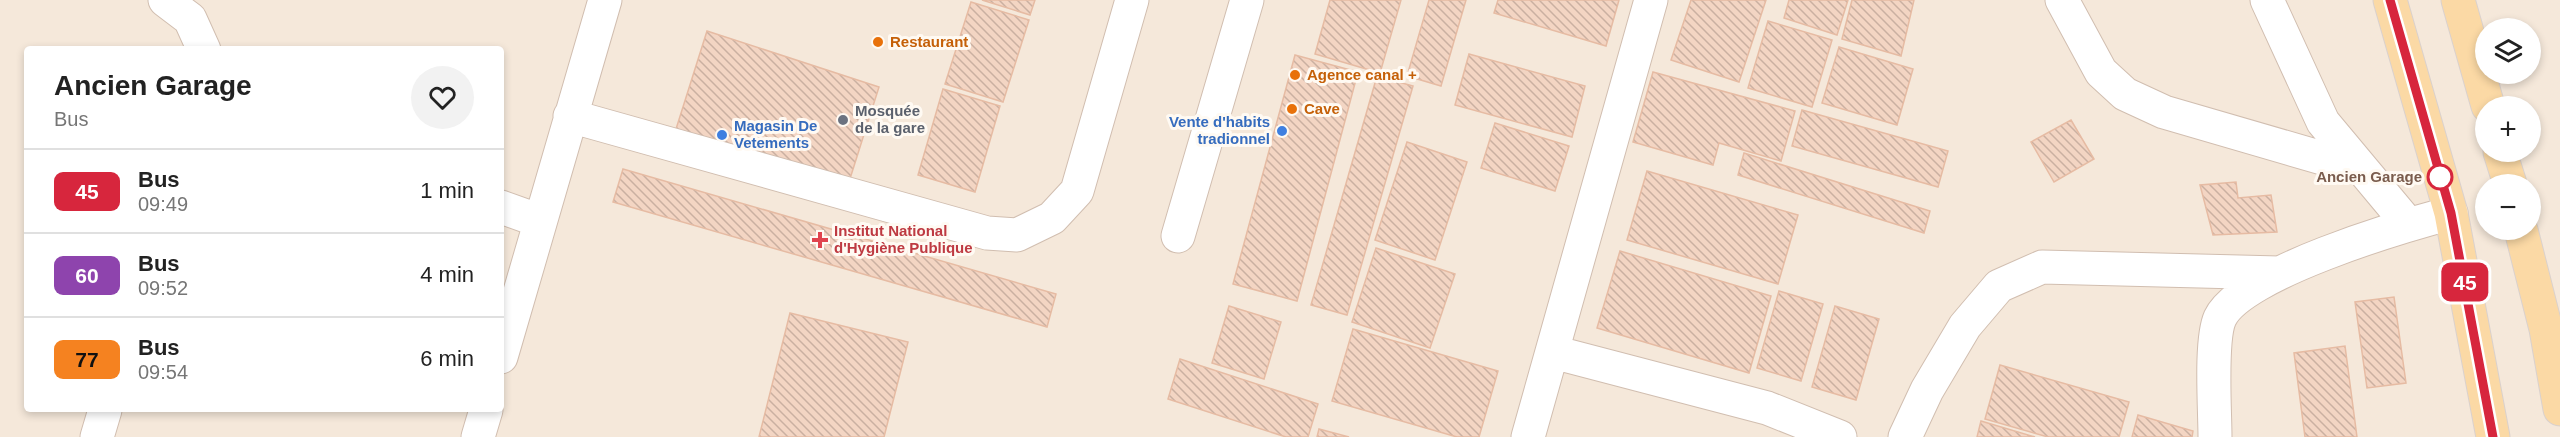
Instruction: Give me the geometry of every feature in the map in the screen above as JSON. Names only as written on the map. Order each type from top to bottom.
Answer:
[{"type":"main road","points":[[2390,0],[2451,213],[2493,437]]},
{"type":"main road","points":[[2458,0],[2485,96]]},
{"type":"main road","points":[[2524,240],[2546,329],[2560,409]]},
{"type":"street","points":[[165,0],[190,19],[202,46]]},
{"type":"street","points":[[504,347],[605,0]]},
{"type":"street","points":[[570,116],[987,233],[1017,235],[1053,218],[1077,191],[1132,0]]},
{"type":"street","points":[[1178,236],[1247,0]]},
{"type":"street","points":[[1528,437],[1652,0]]},
{"type":"street","points":[[2062,0],[2101,72],[2126,94],[2164,112],[2360,169]]},
{"type":"street","points":[[2267,0],[2323,122],[2409,225]]},
{"type":"street","points":[[504,208],[540,221]]},
{"type":"street","points":[[2215,437],[2215,342],[2220,318],[2239,297],[2279,273],[2409,225],[2451,213]]},
{"type":"street","points":[[1905,437],[1927,390],[1965,326],[1999,286],[2042,267],[2279,273]]},
{"type":"street","points":[[1553,352],[1767,408],[1840,437]]},
{"type":"street","points":[[97,437],[104,412]]},
{"type":"street","points":[[478,437],[485,412]]},
{"type":"shaded area","points":[[0,0],[2560,0],[2560,437],[0,437]]},
{"type":"building","points":[[982,0],[1035,0],[1030,15]]},
{"type":"building","points":[[1330,0],[1401,0],[1380,73],[1315,54]]},
{"type":"building","points":[[1429,0],[1466,0],[1441,86],[1407,76]]},
{"type":"building","points":[[1498,0],[1619,0],[1606,46],[1494,13]]},
{"type":"building","points":[[1691,0],[1766,0],[1739,82],[1671,60]]},
{"type":"building","points":[[1789,0],[1848,0],[1837,35],[1784,18]]},
{"type":"building","points":[[1852,0],[1914,0],[1901,56],[1842,39]]},
{"type":"building","points":[[971,2],[1029,20],[1003,102],[945,84]]},
{"type":"building","points":[[1768,21],[1832,40],[1812,107],[1748,88]]},
{"type":"building","points":[[707,31],[879,87],[848,185],[676,129]]},
{"type":"building","points":[[1839,47],[1913,69],[1897,125],[1822,103]]},
{"type":"building","points":[[1469,54],[1585,86],[1572,137],[1455,105]]},
{"type":"building","points":[[1295,55],[1358,72],[1297,301],[1233,284]]},
{"type":"building","points":[[1653,72],[1795,111],[1781,161],[1719,143],[1713,165],[1633,142]]},
{"type":"building","points":[[1377,76],[1413,86],[1347,315],[1311,305]]},
{"type":"building","points":[[943,89],[1000,106],[975,192],[918,175]]},
{"type":"building","points":[[1802,110],[1948,151],[1938,187],[1792,146]]},
{"type":"building","points":[[2071,120],[2094,159],[2054,182],[2031,142]]},
{"type":"building","points":[[1495,123],[1569,146],[1555,191],[1481,168]]},
{"type":"building","points":[[1407,142],[1467,162],[1435,260],[1375,240]]},
{"type":"building","points":[[1744,153],[1930,211],[1924,233],[1738,175]]},
{"type":"building","points":[[623,169],[1056,294],[1047,327],[613,202]]},
{"type":"building","points":[[1647,171],[1798,215],[1778,284],[1627,240]]},
{"type":"building","points":[[2236,182],[2238,198],[2271,195],[2277,232],[2213,235],[2200,185]]},
{"type":"building","points":[[1376,248],[1455,274],[1430,348],[1352,322]]},
{"type":"building","points":[[1620,251],[1771,296],[1749,373],[1597,328]]},
{"type":"building","points":[[1779,291],[1823,304],[1801,381],[1757,368]]},
{"type":"building","points":[[2394,297],[2406,383],[2367,388],[2355,302]]},
{"type":"building","points":[[1229,306],[1281,322],[1264,379],[1212,363]]},
{"type":"building","points":[[1835,306],[1879,319],[1856,400],[1812,387]]},
{"type":"building","points":[[790,313],[908,342],[884,437],[759,437]]},
{"type":"building","points":[[1353,329],[1498,371],[1479,437],[1457,437],[1332,401]]},
{"type":"building","points":[[2345,346],[2357,437],[2305,437],[2294,353]]},
{"type":"building","points":[[1180,359],[1318,404],[1308,437],[1286,437],[1168,399]]},
{"type":"building","points":[[2000,365],[2129,402],[2119,437],[2048,437],[1985,419]]},
{"type":"building","points":[[2138,415],[2193,431],[2192,437],[2132,437]]},
{"type":"building","points":[[1981,421],[2035,437],[1977,437]]},
{"type":"building","points":[[1319,429],[1349,437],[1317,437]]},
{"type":"bus line","name":"45","points":[[2390,0],[2451,213],[2493,437]]},
{"type":"place","name":"Restaurant","points":[[878,42]]},
{"type":"place","name":"Agence canal +","points":[[1295,75]]},
{"type":"place","name":"Cave","points":[[1292,109]]},
{"type":"place","name":"Mosquée de la gare","points":[[843,120]]},
{"type":"place","name":"Vente d'habits tradionnel","points":[[1282,131]]},
{"type":"place","name":"Magasin De Vetements","points":[[722,135]]},
{"type":"place","name":"Ancien Garage","points":[[2440,177]]},
{"type":"place","name":"Institut National d'Hygiène Publique","points":[[820,240]]}]
